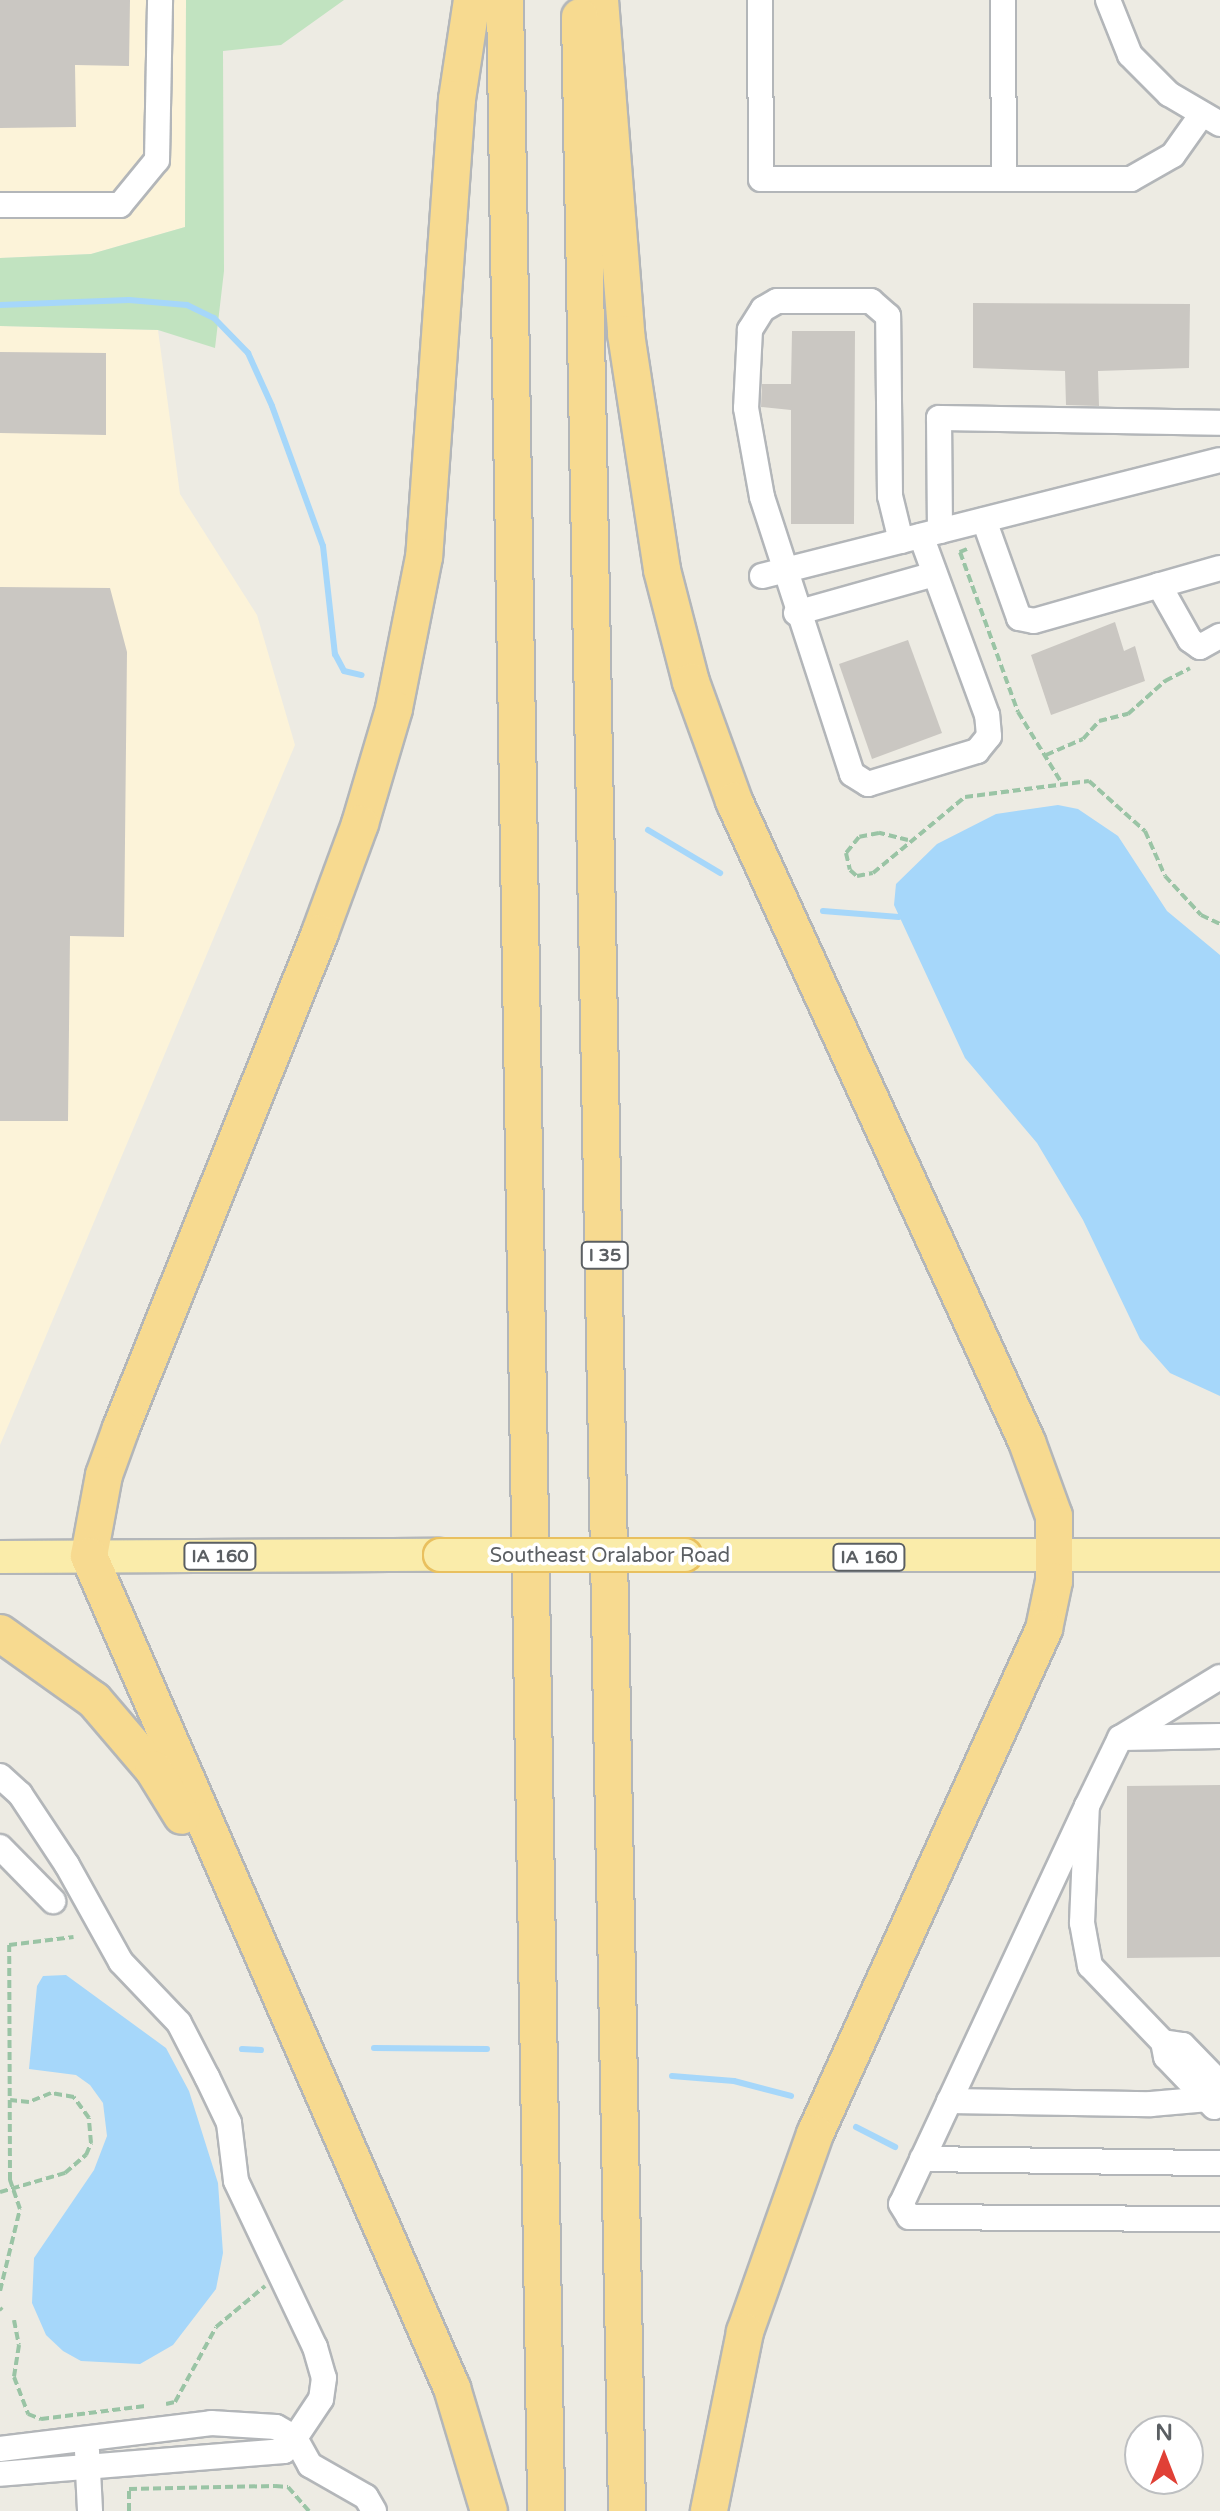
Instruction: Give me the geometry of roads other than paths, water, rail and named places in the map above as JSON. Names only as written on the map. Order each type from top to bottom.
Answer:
[{"type":"highway","points":[[472,0],[457,99],[424,557],[394,709],[360,824],[320,933],[104,1475],[89,1556],[452,2388],[489,2511]]},
{"type":"highway","points":[[505,0],[546,2511]]},
{"type":"highway","name":"I 35","points":[[580,0],[627,2511]]},
{"type":"highway","points":[[600,0],[626,334],[662,570],[691,682],[734,801],[1027,1442],[1054,1516],[1054,1558],[1044,1629],[815,2134],[770,2254],[741,2346],[709,2511]]},
{"type":"highway","points":[[0,1633],[82,1690],[144,1756],[282,1998]]},
{"type":"main road","name":"Southeast Oralabor Road","points":[[0,1557],[685,1555],[1054,1558],[1220,1555]]},
{"type":"street","points":[[0,205],[120,205],[157,160],[160,0]]},
{"type":"street","points":[[760,0],[761,179],[1131,179],[1173,155],[1211,119],[1169,94],[1130,55],[1108,0]]},
{"type":"street","points":[[1003,0],[1004,179]]},
{"type":"street","points":[[777,301],[871,301],[888,316],[890,496],[920,536],[987,715],[989,736],[977,751],[868,784],[852,774],[796,613],[772,574],[746,408],[750,330],[763,309],[777,301]]},
{"type":"street","points":[[920,536],[939,418],[1220,423]]},
{"type":"street","points":[[772,574],[920,536],[987,529],[1220,460]]},
{"type":"street","points":[[987,529],[1019,618],[1034,621],[1220,568]]},
{"type":"street","points":[[796,613],[935,574]]},
{"type":"street","points":[[1159,585],[1190,640],[1200,647],[1220,636]]},
{"type":"street","points":[[1220,1677],[1120,1738],[901,2204],[909,2217],[1220,2219]]},
{"type":"street","points":[[1120,1738],[1220,1736]]},
{"type":"street","points":[[0,1776],[20,1794],[67,1865],[121,1962],[179,2023],[229,2123],[236,2181],[315,2347],[324,2378],[321,2399],[284,2451],[90,2463],[0,2474]]},
{"type":"street","points":[[949,2101],[1151,2104],[1217,2098],[1183,2045],[1163,2042],[1090,1966],[1082,1923],[1087,1806]]},
{"type":"street","points":[[0,1847],[53,1901]]},
{"type":"street","points":[[922,2159],[1220,2163]]},
{"type":"street","points":[[0,2449],[211,2423],[276,2427],[295,2438],[310,2465],[366,2497],[374,2511]]},
{"type":"street","points":[[83,2437],[90,2463],[90,2511]]},
{"type":"water","points":[[1058,805],[1078,809],[1118,836],[1167,911],[1220,955],[1220,1396],[1170,1373],[1140,1339],[1083,1220],[1037,1143],[965,1058],[894,905],[896,884],[937,844],[996,814]]},
{"type":"water","points":[[66,1975],[166,2048],[189,2091],[218,2183],[223,2253],[216,2289],[173,2345],[140,2364],[81,2361],[63,2351],[46,2335],[32,2303],[34,2258],[94,2170],[107,2136],[103,2103],[90,2085],[76,2075],[29,2069],[37,1986],[43,1976]]},
{"type":"waterway","points":[[0,305],[129,300],[187,305],[214,318],[248,353],[272,406],[323,546],[335,654],[344,671],[362,675]]},
{"type":"waterway","points":[[648,830],[720,873]]},
{"type":"waterway","points":[[823,911],[899,917]]},
{"type":"waterway","points":[[374,2048],[487,2049]]},
{"type":"waterway","points":[[242,2049],[261,2050]]},
{"type":"waterway","points":[[672,2076],[734,2081],[791,2096]]},
{"type":"waterway","points":[[856,2127],[895,2147]]}]
